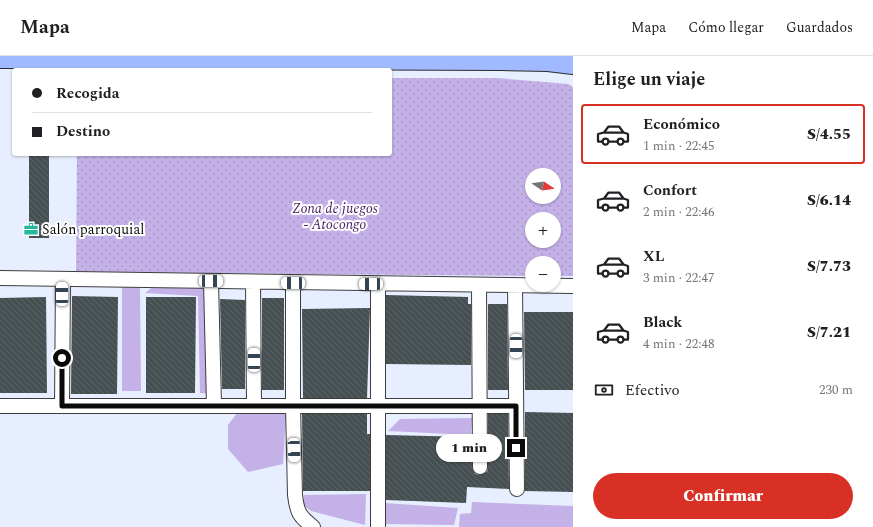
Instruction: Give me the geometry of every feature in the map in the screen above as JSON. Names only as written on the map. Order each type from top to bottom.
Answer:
[{"type":"main road","points":[[0,58],[502,60],[548,61],[573,64]]},
{"type":"street","points":[[0,278],[573,286]]},
{"type":"street","points":[[62,278],[62,406]]},
{"type":"street","points":[[211,281],[214,406]]},
{"type":"street","points":[[253,282],[254,406]]},
{"type":"street","points":[[293,283],[293,406],[297,508],[301,518],[312,527]]},
{"type":"street","points":[[378,284],[378,527]]},
{"type":"street","points":[[480,285],[480,467]]},
{"type":"street","points":[[515,285],[516,489]]},
{"type":"street","points":[[0,406],[516,406]]},
{"type":"green space","name":"Zona de juegos - Atocongo","points":[[392,78],[497,78],[568,84],[573,87],[573,276],[561,276],[561,256],[525,256],[525,276],[76,272],[77,156],[392,156]]},
{"type":"green space","points":[[154,286],[207,286],[212,394],[200,393],[198,296],[145,293]]},
{"type":"green space","points":[[122,287],[140,288],[141,391],[122,391]]},
{"type":"green space","points":[[238,412],[286,413],[283,464],[248,472],[228,449],[228,425]]},
{"type":"green space","points":[[472,418],[471,435],[388,431],[400,419]]},
{"type":"green space","points":[[366,494],[365,525],[311,511],[303,505],[304,495]]},
{"type":"green space","points":[[472,502],[573,506],[573,527],[459,527],[460,514],[471,513]]},
{"type":"green space","points":[[385,503],[458,508],[454,525],[386,524]]},
{"type":"building","points":[[29,156],[49,156],[49,238],[29,238]]},
{"type":"building","points":[[386,295],[468,297],[468,304],[471,304],[471,365],[386,364]]},
{"type":"building","points":[[72,296],[118,297],[117,394],[71,394]]},
{"type":"building","points":[[46,297],[47,393],[0,393],[0,298]]},
{"type":"building","points":[[146,297],[196,297],[195,393],[146,393]]},
{"type":"building","points":[[262,298],[284,298],[284,390],[262,390]]},
{"type":"building","points":[[220,299],[245,300],[245,389],[222,389]]},
{"type":"building","points":[[488,304],[507,304],[508,390],[488,390]]},
{"type":"building","points":[[370,308],[367,398],[303,398],[302,309]]},
{"type":"building","points":[[524,312],[573,312],[573,390],[525,390]]},
{"type":"building","points":[[525,412],[573,413],[573,492],[525,491]]},
{"type":"building","points":[[302,414],[367,414],[367,434],[370,434],[370,491],[303,491]]},
{"type":"building","points":[[488,414],[508,414],[509,489],[467,487],[466,503],[386,500],[386,435],[471,437],[472,467],[475,474],[480,475],[487,472],[488,467]]},
{"type":"place","name":"Salón parroquial","points":[[31,229]]},
{"type":"route","points":[[62,358],[62,406],[516,406],[516,448]]}]
